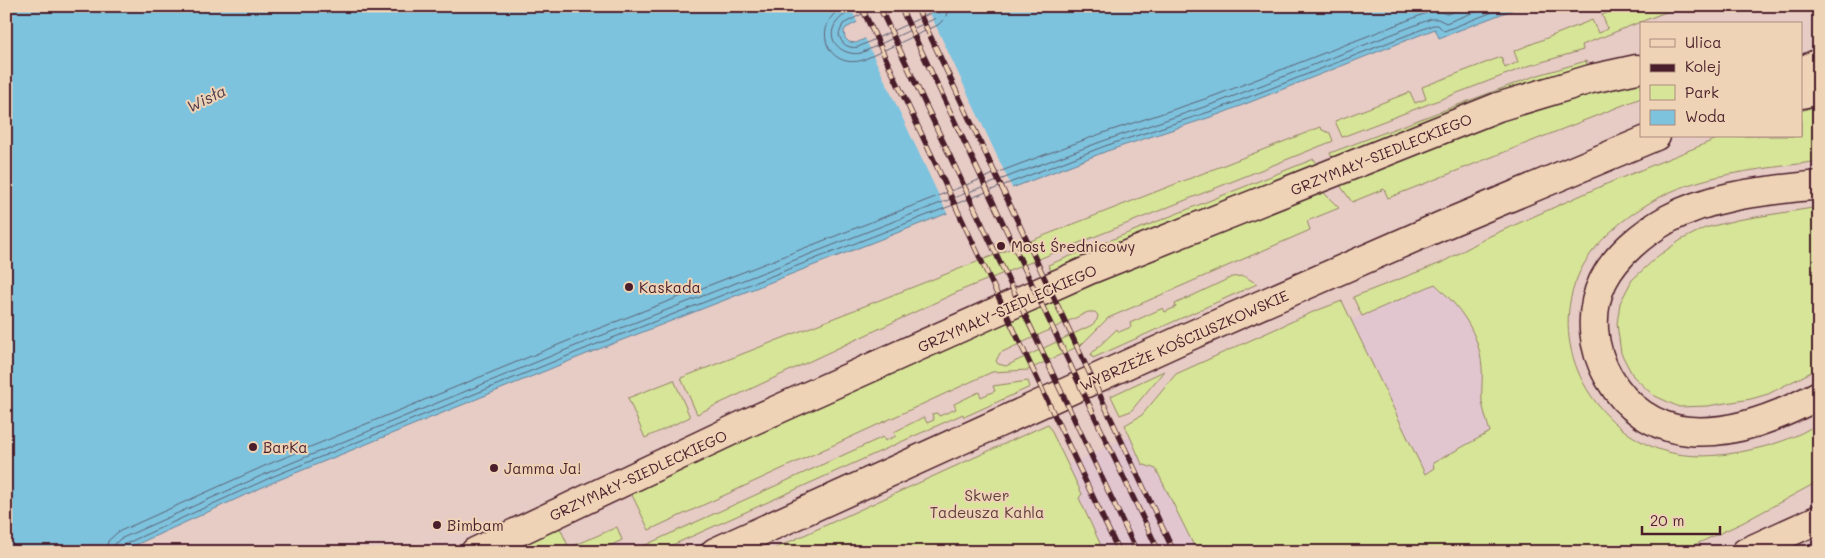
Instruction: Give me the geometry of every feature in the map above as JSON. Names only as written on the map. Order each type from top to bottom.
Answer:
[{"type":"main road","points":[[1802,71],[1819,63]]},
{"type":"main road","name":"GRZYMAŁY-SIEDLECKIEGO","points":[[475,552],[754,420],[1088,270],[1498,108],[1591,79],[1637,70]]},
{"type":"main road","points":[[1802,94],[1819,90]]},
{"type":"main road","name":"WYBRZEŻE KOŚCIUSZKOWSKIE","points":[[715,552],[1204,330],[1441,226],[1651,138]]},
{"type":"main road","points":[[1819,185],[1757,193],[1708,203],[1676,216],[1651,230],[1629,248],[1611,268],[1603,282],[1595,310],[1594,330],[1598,353],[1605,373],[1615,390],[1631,406],[1650,419],[1666,426],[1688,431],[1711,431],[1735,427],[1761,421],[1792,410],[1819,395]]},
{"type":"main road","points":[[1746,552],[1812,520]]},
{"type":"shaded area","points":[[1435,284],[1455,302],[1469,324],[1480,348],[1482,400],[1491,432],[1433,463],[1434,468],[1424,474],[1351,320]]},
{"type":"shaded area","points":[[1130,436],[1142,464],[1156,469],[1197,552],[1104,552],[1079,498],[1068,465]]},
{"type":"green space","points":[[1626,6],[1681,6],[1582,45],[1583,50],[1528,66],[1342,137],[1335,121],[1410,92],[1415,103],[1426,99],[1422,87],[1501,57],[1505,68],[1518,62],[1514,51],[1592,20],[1598,33],[1608,29],[1602,15]]},
{"type":"green space","points":[[1586,61],[1588,67],[1333,160],[1330,153],[1535,76]]},
{"type":"green space","points":[[1640,81],[1640,98],[1388,198],[1384,189],[1352,202],[1339,184],[1527,110]]},
{"type":"green space","points":[[1819,105],[1819,161],[1759,169],[1698,182],[1660,197],[1639,210],[1618,225],[1591,253],[1584,264],[1573,291],[1568,318],[1570,345],[1578,371],[1591,395],[1608,417],[1630,435],[1666,452],[1711,456],[1774,444],[1819,423],[1819,481],[1742,523],[1679,552],[1197,552],[1156,469],[1142,464],[1125,425],[1142,415],[1176,374],[1313,312],[1342,301],[1425,474],[1434,468],[1433,463],[1490,432],[1482,402],[1482,371],[1477,343],[1460,311],[1435,284],[1362,316],[1353,297],[1441,263],[1490,236],[1604,185],[1719,138],[1802,138],[1802,111]]},
{"type":"green space","points":[[1321,127],[1322,130],[1330,133],[1333,141],[964,289],[697,414],[681,378]]},
{"type":"green space","points":[[1314,159],[1318,166],[1052,273],[1048,265]]},
{"type":"green space","points":[[1322,191],[1339,208],[1307,221],[1310,230],[1108,318],[1081,345],[1028,370],[992,372],[649,530],[631,493],[729,446],[1156,256]],"holes":[[[1088,312],[1095,312],[1098,315],[1097,320],[1092,325],[1006,366],[998,364],[996,361],[1000,353]]]},
{"type":"green space","points":[[1819,207],[1819,368],[1768,394],[1751,399],[1707,406],[1679,407],[1653,395],[1633,376],[1621,353],[1617,324],[1620,303],[1632,280],[1658,256],[1681,240],[1705,228],[1737,220]]},
{"type":"green space","points":[[1244,276],[1257,284],[1093,358],[1091,354],[1117,329],[1119,332],[1131,327],[1130,323],[1163,308],[1165,312],[1176,307],[1175,304],[1232,277]]},
{"type":"green space","points":[[1164,371],[1131,411],[1120,415],[1111,396]]},
{"type":"green space","points":[[674,380],[690,417],[645,438],[628,398]]},
{"type":"green space","points":[[1028,381],[1030,387],[964,417],[963,414],[657,552],[630,552],[883,437],[885,441],[896,436],[894,432],[924,417],[927,423],[934,420],[932,414],[937,413],[939,416],[956,409],[954,404],[979,392],[981,397],[995,391],[993,386]]},
{"type":"green space","name":"Skwer Tadeusza Kahla","points":[[1048,424],[1082,494],[1079,498],[1104,552],[767,552]]},
{"type":"green space","points":[[617,527],[622,540],[597,552],[508,552],[560,528],[569,548]]},
{"type":"water","name":"Wisła","points":[[6,6],[888,6],[846,28],[844,31],[845,38],[849,42],[856,43],[934,6],[1522,6],[1439,38],[1435,29],[1220,114],[1107,151],[594,351],[276,481],[120,552],[6,552]]},
{"type":"pier","points":[[850,6],[890,6],[858,24]]},
{"type":"pier","points":[[927,7],[1013,190],[948,215],[864,36]]},
{"type":"railway","points":[[861,6],[1119,552]]},
{"type":"railway","points":[[879,6],[1137,552]]},
{"type":"railway","points":[[900,6],[1159,552]]},
{"type":"railway","points":[[916,6],[1174,552]]},
{"type":"place","name":"Most Średnicowy","points":[[1001,246]]},
{"type":"place","name":"Kaskada","points":[[629,287]]},
{"type":"place","name":"BarKa","points":[[253,447]]},
{"type":"place","name":"Jamma Ja!","points":[[494,468]]},
{"type":"place","name":"Bimbam","points":[[437,525]]}]
